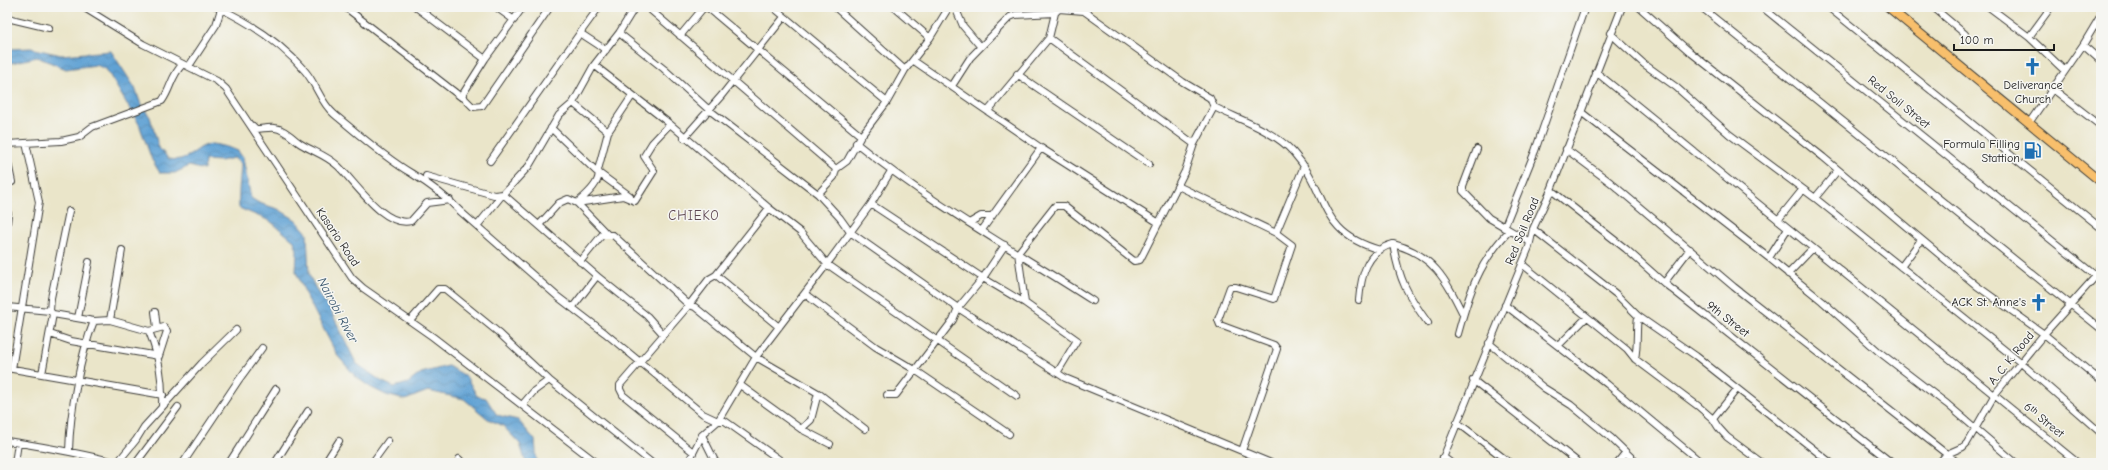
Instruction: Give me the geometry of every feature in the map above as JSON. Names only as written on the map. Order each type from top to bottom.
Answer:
[{"type":"main road","points":[[1888,7],[2029,123],[2100,179]]},
{"type":"street","name":"Kasario Road","points":[[83,7],[143,44],[217,81],[226,89],[352,278],[363,288],[410,320],[598,463]]},
{"type":"street","points":[[345,7],[460,97],[485,59],[523,7]]},
{"type":"street","points":[[416,7],[485,59]]},
{"type":"street","points":[[496,7],[514,20]]},
{"type":"street","points":[[464,98],[473,107],[482,106],[550,7]]},
{"type":"street","points":[[490,161],[599,7]]},
{"type":"street","points":[[477,226],[503,194],[529,166],[550,128],[559,115],[573,103],[594,65],[635,7]]},
{"type":"street","points":[[647,7],[836,169]]},
{"type":"street","points":[[680,36],[705,7],[861,136]]},
{"type":"street","points":[[773,7],[887,102]]},
{"type":"street","points":[[835,7],[906,70]]},
{"type":"street","points":[[894,7],[930,38]]},
{"type":"street","points":[[818,194],[834,176],[836,169],[848,161],[856,143],[887,102],[906,70],[914,61],[950,7]]},
{"type":"street","points":[[955,7],[963,26],[980,46]]},
{"type":"street","points":[[1458,334],[1474,280],[1488,255],[1507,229],[1536,151],[1585,7]]},
{"type":"street","name":"Red Soil Road","points":[[1442,460],[1473,380],[1522,264],[1533,229],[1551,190],[1610,33],[1622,7]]},
{"type":"street","points":[[1639,7],[1654,22],[1725,81],[1838,170],[1977,286],[2044,334],[2101,381]]},
{"type":"street","points":[[1701,7],[2101,329]]},
{"type":"street","name":"Red Soil Street","points":[[1762,7],[2098,278]]},
{"type":"street","points":[[1828,7],[2101,228]]},
{"type":"street","points":[[1933,7],[1965,34]]},
{"type":"street","points":[[1989,7],[2029,37],[2065,72]]},
{"type":"street","points":[[2029,37],[2051,7]]},
{"type":"street","points":[[189,66],[216,25],[219,8],[258,31],[284,51],[306,72],[320,99],[333,112],[372,144],[450,200],[515,261],[703,414],[718,421],[725,422],[784,463]]},
{"type":"street","points":[[988,111],[1017,74],[1049,38],[1055,13],[1059,9],[1084,11],[1183,82],[1210,98],[1214,107],[1279,139],[1292,151],[1304,166],[1313,180],[1329,216],[1337,227],[1365,246],[1380,250]]},
{"type":"street","points":[[952,86],[970,58],[980,46],[1013,15],[1055,13]]},
{"type":"street","points":[[2029,123],[2065,72],[2101,15]]},
{"type":"street","points":[[684,138],[784,17]]},
{"type":"street","points":[[7,18],[49,28]]},
{"type":"street","points":[[580,33],[606,50]]},
{"type":"street","points":[[618,33],[664,69],[708,109],[818,194],[840,218],[850,232],[958,308],[1065,378],[1115,400],[1271,463]]},
{"type":"street","points":[[1610,33],[1644,64],[1676,87],[1729,134],[1815,198],[2021,363],[2101,433]]},
{"type":"street","points":[[1049,38],[1194,144]]},
{"type":"street","points":[[2083,45],[2101,61]]},
{"type":"street","points":[[914,61],[1041,148],[1159,223]]},
{"type":"street","points":[[7,144],[61,141],[79,136],[92,127],[162,101],[166,96],[172,77],[183,64]]},
{"type":"street","points":[[594,65],[670,124],[684,138],[800,232],[827,264],[1017,396]]},
{"type":"street","name":"6ᵗʰ Street","points":[[1596,72],[1995,394],[2078,463]]},
{"type":"street","points":[[1017,74],[1149,164]]},
{"type":"street","points":[[2053,89],[2101,126]]},
{"type":"street","points":[[578,203],[594,186],[600,174],[598,170],[608,132],[632,96]]},
{"type":"street","points":[[573,103],[608,132]]},
{"type":"street","points":[[1025,303],[1018,253],[1051,209],[1060,205],[1134,260],[1140,260],[1178,186],[1185,171],[1194,144],[1214,107]]},
{"type":"street","points":[[1581,112],[1769,258],[1878,351],[1943,400],[2016,463]]},
{"type":"street","points":[[248,122],[256,129],[275,128],[283,131],[302,145],[323,154],[339,167],[357,189],[378,208],[402,222],[411,221],[427,203],[450,200]]},
{"type":"street","points":[[635,201],[654,171],[644,156],[652,143],[670,124]]},
{"type":"street","points":[[550,128],[600,174],[635,201]]},
{"type":"street","points":[[856,143],[891,171],[969,223],[1093,301]]},
{"type":"street","points":[[26,144],[39,202],[22,309],[9,369],[163,395]]},
{"type":"street","points":[[982,230],[1041,148]]},
{"type":"street","points":[[1477,149],[1463,186],[1463,191],[1489,218],[1530,242]]},
{"type":"street","points":[[1566,149],[1690,249],[1734,287],[1958,463]]},
{"type":"street","points":[[7,158],[12,182]]},
{"type":"street","points":[[1276,233],[1304,166]]},
{"type":"street","points":[[1815,198],[1838,170]]},
{"type":"street","points":[[688,463],[702,435],[718,421],[756,357],[805,294],[871,204],[891,171]]},
{"type":"street","points":[[426,176],[494,195],[503,194],[580,262],[647,316],[663,334]]},
{"type":"street","points":[[1178,186],[1276,233],[1292,245],[1274,298],[1236,287],[1230,287],[1218,320],[1220,325],[1274,345],[1277,349],[1242,451]]},
{"type":"street","points":[[1778,220],[1803,189]]},
{"type":"street","name":"9th Street","points":[[1551,190],[1626,249],[1664,283],[1892,463]]},
{"type":"street","points":[[578,203],[624,196],[635,201]]},
{"type":"street","points":[[539,225],[559,202],[568,199],[578,203],[607,234]]},
{"type":"street","points":[[871,204],[983,278],[1025,303],[1077,340],[1057,373]]},
{"type":"street","points":[[693,452],[623,395],[620,389],[622,381],[689,306],[709,279],[716,275],[769,208]]},
{"type":"street","points":[[42,374],[50,334],[51,298],[69,210]]},
{"type":"street","points":[[7,223],[8,214]]},
{"type":"street","points":[[969,223],[980,216],[992,216]]},
{"type":"street","points":[[1769,258],[1788,228]]},
{"type":"street","points":[[1533,229],[1616,294],[1638,316],[1696,356],[1830,463]]},
{"type":"street","points":[[580,262],[602,235],[613,235],[689,306],[694,307],[756,357],[818,393],[865,428]]},
{"type":"street","points":[[1901,266],[1921,240]]},
{"type":"street","points":[[1359,300],[1360,279],[1367,262],[1380,250],[1393,244],[1404,247],[1430,261],[1450,286],[1463,314]]},
{"type":"street","points":[[1393,244],[1398,271],[1402,282],[1414,304],[1428,323]]},
{"type":"street","points":[[886,395],[896,395],[936,340],[953,320],[958,308],[983,278],[1005,245]]},
{"type":"street","points":[[1788,274],[1813,248]]},
{"type":"street","points":[[1664,283],[1690,249]]},
{"type":"street","points":[[110,320],[122,250]]},
{"type":"street","points":[[78,318],[89,262]]},
{"type":"street","points":[[1522,264],[1627,349],[1635,359],[1713,419],[1727,437],[1762,463]]},
{"type":"street","name":"A. C. K. Road","points":[[1939,463],[1947,454],[1963,447],[1995,394],[2044,334],[2098,278],[2101,264]]},
{"type":"street","points":[[716,275],[779,326]]},
{"type":"street","points":[[572,308],[597,276]]},
{"type":"street","points":[[410,320],[442,287],[499,333],[549,380],[652,463]]},
{"type":"street","points":[[805,294],[876,347],[915,370],[1009,434]]},
{"type":"street","points":[[1504,305],[1558,346],[1702,463]]},
{"type":"street","points":[[7,307],[94,321],[110,320],[149,331],[164,327],[167,331],[159,356]]},
{"type":"street","points":[[155,312],[158,328]]},
{"type":"street","points":[[1635,359],[1638,340],[1635,334],[1638,316]]},
{"type":"street","points":[[1558,346],[1587,317]]},
{"type":"street","points":[[69,450],[70,431],[85,343],[94,321]]},
{"type":"street","points":[[7,441],[42,448],[69,450],[117,463],[136,440],[144,426],[202,363],[236,330]]},
{"type":"street","points":[[149,331],[159,356],[163,395],[162,407]]},
{"type":"street","points":[[50,334],[60,338],[159,356]]},
{"type":"street","points":[[1489,343],[1544,388],[1571,405],[1610,437],[1637,463]]},
{"type":"street","points":[[183,463],[262,348]]},
{"type":"street","points":[[522,405],[534,391],[549,380]]},
{"type":"street","points":[[1473,380],[1579,463]]},
{"type":"street","points":[[740,385],[801,429],[830,444]]},
{"type":"street","points":[[229,463],[276,389]]},
{"type":"street","points":[[1713,419],[1737,389]]},
{"type":"street","points":[[801,429],[811,420],[818,393]]},
{"type":"street","points":[[136,463],[147,446],[178,407]]},
{"type":"street","points":[[275,463],[308,411]]},
{"type":"street","points":[[1457,422],[1510,463]]},
{"type":"street","points":[[702,435],[716,463]]},
{"type":"street","points":[[136,440],[147,446]]},
{"type":"street","points":[[325,463],[339,441]]},
{"type":"street","points":[[372,463],[388,441]]},
{"type":"street","points":[[15,463],[18,443]]},
{"type":"street","points":[[1617,463],[1625,453]]},
{"type":"street","points":[[1442,460],[1451,463]]},
{"type":"water","points":[[31,48],[61,55],[111,51],[135,88],[140,102],[150,117],[159,148],[169,159],[177,160],[183,158],[202,147],[213,144],[238,151],[243,158],[251,198],[259,203],[278,209],[296,220],[307,233],[309,275],[318,293],[330,309],[356,363],[381,381],[394,387],[408,383],[421,373],[448,366],[466,376],[477,396],[486,398],[497,415],[518,420],[535,440],[537,463],[526,463],[520,444],[503,426],[488,419],[464,399],[428,391],[405,400],[386,395],[370,387],[356,377],[337,355],[308,299],[296,272],[297,250],[294,241],[270,221],[239,208],[241,164],[234,158],[220,161],[205,160],[204,170],[189,166],[175,173],[160,173],[152,160],[139,124],[106,69],[96,65],[66,69],[37,57],[7,64],[7,51],[10,49]]},
{"type":"place","name":"Deliverance Church","points":[[2033,66]]},
{"type":"place","name":"Formula Filling Stattion","points":[[2033,151]]},
{"type":"place","name":"ACK St. Anne's","points":[[2039,302]]},
{"type":"district","name":"CHIEKO","points":[[694,215]]},
{"type":"water label","name":"Nairobi River","points":[[338,310]]}]
